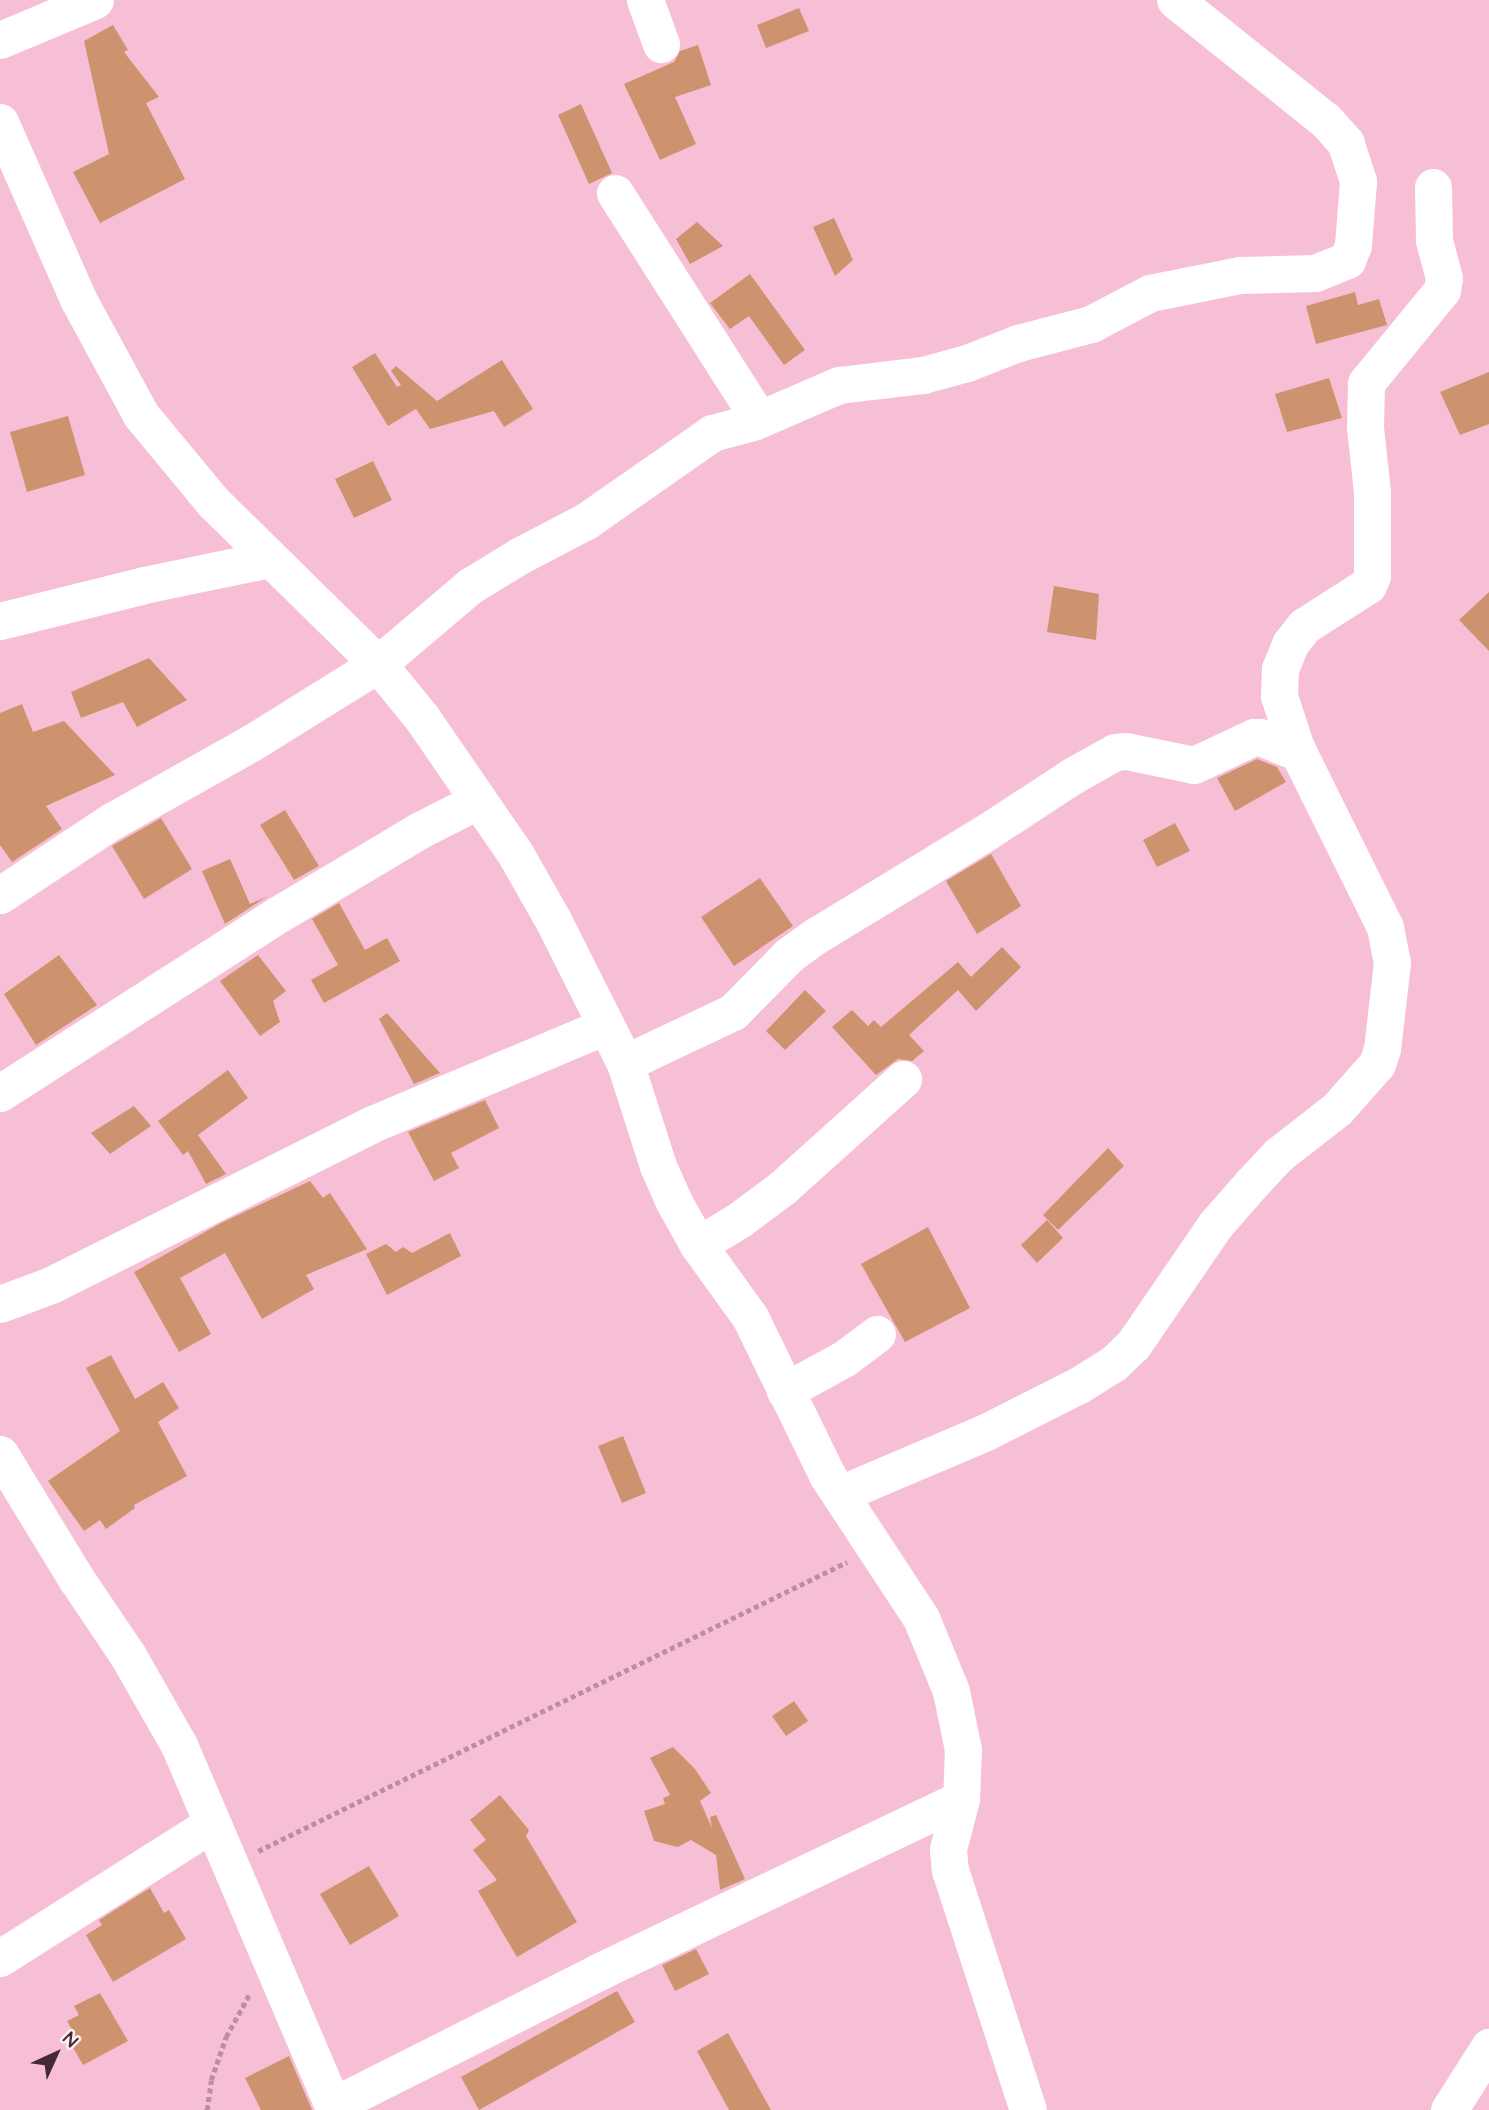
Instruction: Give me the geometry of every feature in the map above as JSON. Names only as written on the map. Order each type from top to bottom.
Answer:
[{"type":"street","points":[[0,40],[94,0]]},
{"type":"street","points":[[645,0],[661,44]]},
{"type":"street","points":[[0,895],[112,821],[251,743],[378,664],[470,586],[519,555],[586,521],[712,433],[760,419],[839,385],[923,375],[967,363],[1018,343],[1091,324],[1150,293],[1239,275],[1315,274],[1347,260],[1353,245],[1358,181],[1346,144],[1325,120],[1175,0]]},
{"type":"street","points":[[0,122],[78,299],[141,415],[213,502],[378,664],[422,718],[479,800],[554,922],[625,1063],[658,1166],[698,1245],[750,1317],[810,1444],[921,1618],[951,1691],[963,1750],[961,1799],[948,1849],[950,1870],[1028,2110]]},
{"type":"street","points":[[840,1494],[986,1432],[1113,1364],[1133,1345],[1216,1224],[1278,1155],[1337,1109],[1377,1064],[1382,1049],[1392,963],[1385,928],[1298,753],[1279,696],[1280,669],[1290,645],[1304,626],[1368,585],[1372,576],[1372,492],[1365,428],[1366,383],[1442,290],[1444,278],[1434,240],[1433,187]]},
{"type":"street","points":[[615,193],[760,419]]},
{"type":"street","points":[[0,621],[144,585],[270,559]]},
{"type":"street","points":[[625,1063],[733,1012],[789,955],[817,935],[1115,752],[1126,751],[1194,765],[1254,737],[1260,737],[1298,753]]},
{"type":"street","points":[[0,1093],[279,914],[418,831],[479,800]]},
{"type":"street","points":[[0,1304],[64,1279],[370,1125],[606,1026]]},
{"type":"street","points":[[698,1245],[740,1220],[782,1188],[903,1079]]},
{"type":"street","points":[[785,1391],[845,1358],[877,1334]]},
{"type":"street","points":[[0,1455],[147,1688],[179,1745],[334,2108],[598,1972],[961,1799]]},
{"type":"street","points":[[0,1958],[211,1824]]},
{"type":"street","points":[[1449,2110],[1489,2047]]},
{"type":"path","points":[[228,1865],[876,1547]]},
{"type":"path","points":[[206,2110],[211,2080],[226,2037],[270,1961]]},
{"type":"building","points":[[799,8],[809,31],[766,48],[757,25]]},
{"type":"building","points":[[113,25],[128,50],[124,52],[159,97],[146,103],[185,179],[100,223],[73,172],[109,154],[84,41]]},
{"type":"building","points":[[698,45],[711,85],[675,97],[696,144],[660,160],[624,84],[674,62],[680,51]]},
{"type":"building","points":[[581,104],[612,173],[589,184],[558,115]]},
{"type":"building","points":[[834,218],[853,260],[835,276],[813,227]]},
{"type":"building","points":[[697,222],[723,246],[690,264],[676,239]]},
{"type":"building","points":[[750,274],[805,350],[784,365],[749,316],[730,329],[710,303]]},
{"type":"building","points":[[1355,292],[1358,305],[1379,299],[1387,325],[1316,344],[1306,306]]},
{"type":"building","points":[[375,353],[397,387],[401,385],[391,371],[396,366],[437,401],[502,360],[533,409],[504,427],[494,411],[430,429],[416,409],[388,426],[352,367]]},
{"type":"building","points":[[1489,372],[1489,424],[1460,435],[1440,392]]},
{"type":"building","points":[[1329,378],[1342,418],[1287,432],[1275,394]]},
{"type":"building","points":[[68,416],[85,475],[27,492],[10,432]]},
{"type":"building","points":[[373,461],[392,500],[354,518],[335,479]]},
{"type":"building","points":[[1054,586],[1099,594],[1096,640],[1047,632]]},
{"type":"building","points":[[1489,592],[1489,651],[1459,620]]},
{"type":"building","points":[[149,658],[187,700],[137,727],[123,702],[81,718],[71,692]]},
{"type":"building","points":[[22,704],[33,732],[64,721],[115,775],[46,806],[62,829],[12,862],[0,845],[0,713]]},
{"type":"building","points":[[1257,759],[1277,767],[1286,782],[1235,811],[1217,778]]},
{"type":"building","points":[[285,810],[319,866],[294,880],[260,825]]},
{"type":"building","points":[[161,818],[192,869],[144,899],[112,846]]},
{"type":"building","points":[[1175,823],[1190,851],[1157,867],[1143,840]]},
{"type":"building","points":[[991,854],[1021,906],[977,934],[946,881]]},
{"type":"building","points":[[230,859],[250,904],[268,896],[225,924],[202,871]]},
{"type":"building","points":[[760,878],[793,926],[734,966],[701,917]]},
{"type":"building","points":[[339,903],[365,950],[387,938],[400,961],[324,1003],[311,980],[338,965],[312,919]]},
{"type":"building","points":[[1002,947],[1021,967],[976,1011],[958,990],[909,1035],[924,1051],[912,1061],[898,1059],[876,1075],[832,1027],[852,1010],[868,1026],[874,1020],[881,1027],[958,962],[971,977]]},
{"type":"building","points":[[59,955],[97,1005],[36,1045],[4,994]]},
{"type":"building","points":[[258,955],[286,991],[273,1001],[280,1022],[260,1036],[220,981]]},
{"type":"building","points":[[805,990],[826,1011],[785,1050],[766,1031]]},
{"type":"building","points":[[387,1013],[440,1073],[414,1084],[379,1019]]},
{"type":"building","points":[[228,1070],[248,1098],[198,1135],[226,1174],[206,1184],[188,1151],[183,1155],[158,1121]]},
{"type":"building","points":[[485,1100],[499,1128],[451,1153],[459,1168],[434,1181],[408,1132]]},
{"type":"building","points":[[134,1106],[151,1126],[110,1154],[91,1133]]},
{"type":"building","points":[[1108,1148],[1124,1166],[1058,1230],[1043,1215]]},
{"type":"building","points":[[310,1181],[323,1198],[330,1193],[367,1249],[306,1275],[314,1289],[262,1319],[225,1253],[180,1278],[211,1334],[179,1352],[134,1272],[221,1223]]},
{"type":"building","points":[[1047,1220],[1063,1238],[1037,1263],[1021,1245]]},
{"type":"building","points":[[928,1227],[970,1308],[905,1342],[861,1264]]},
{"type":"building","points":[[450,1233],[461,1256],[387,1295],[366,1254],[386,1244],[396,1252],[403,1247],[412,1253]]},
{"type":"building","points":[[111,1355],[135,1399],[163,1382],[179,1408],[158,1422],[187,1476],[134,1505],[135,1508],[106,1529],[100,1520],[84,1531],[48,1481],[120,1431],[86,1368]]},
{"type":"building","points":[[623,1436],[646,1493],[622,1503],[598,1446]]},
{"type":"building","points":[[794,1701],[808,1721],[786,1736],[772,1716]]},
{"type":"building","points":[[673,1747],[695,1769],[711,1793],[700,1801],[712,1828],[710,1817],[716,1815],[745,1879],[720,1890],[716,1855],[691,1840],[678,1847],[654,1841],[644,1811],[665,1804],[663,1798],[670,1795],[650,1758]]},
{"type":"building","points":[[500,1795],[529,1830],[526,1836],[577,1922],[517,1957],[478,1891],[497,1880],[473,1850],[486,1840],[470,1820]]},
{"type":"building","points":[[369,1866],[399,1916],[350,1945],[320,1894]]},
{"type":"building","points":[[150,1888],[164,1913],[169,1910],[186,1939],[113,1982],[86,1935],[102,1925],[99,1920]]},
{"type":"building","points":[[696,1949],[709,1974],[675,1991],[662,1965]]},
{"type":"building","points":[[617,1991],[635,2022],[479,2110],[461,2077]]},
{"type":"building","points":[[100,1993],[128,2041],[83,2065],[68,2039],[75,2035],[67,2021],[79,2015],[74,2006]]},
{"type":"building","points":[[728,2033],[771,2110],[729,2110],[697,2051]]},
{"type":"building","points":[[289,2056],[312,2110],[261,2110],[245,2078]]}]
